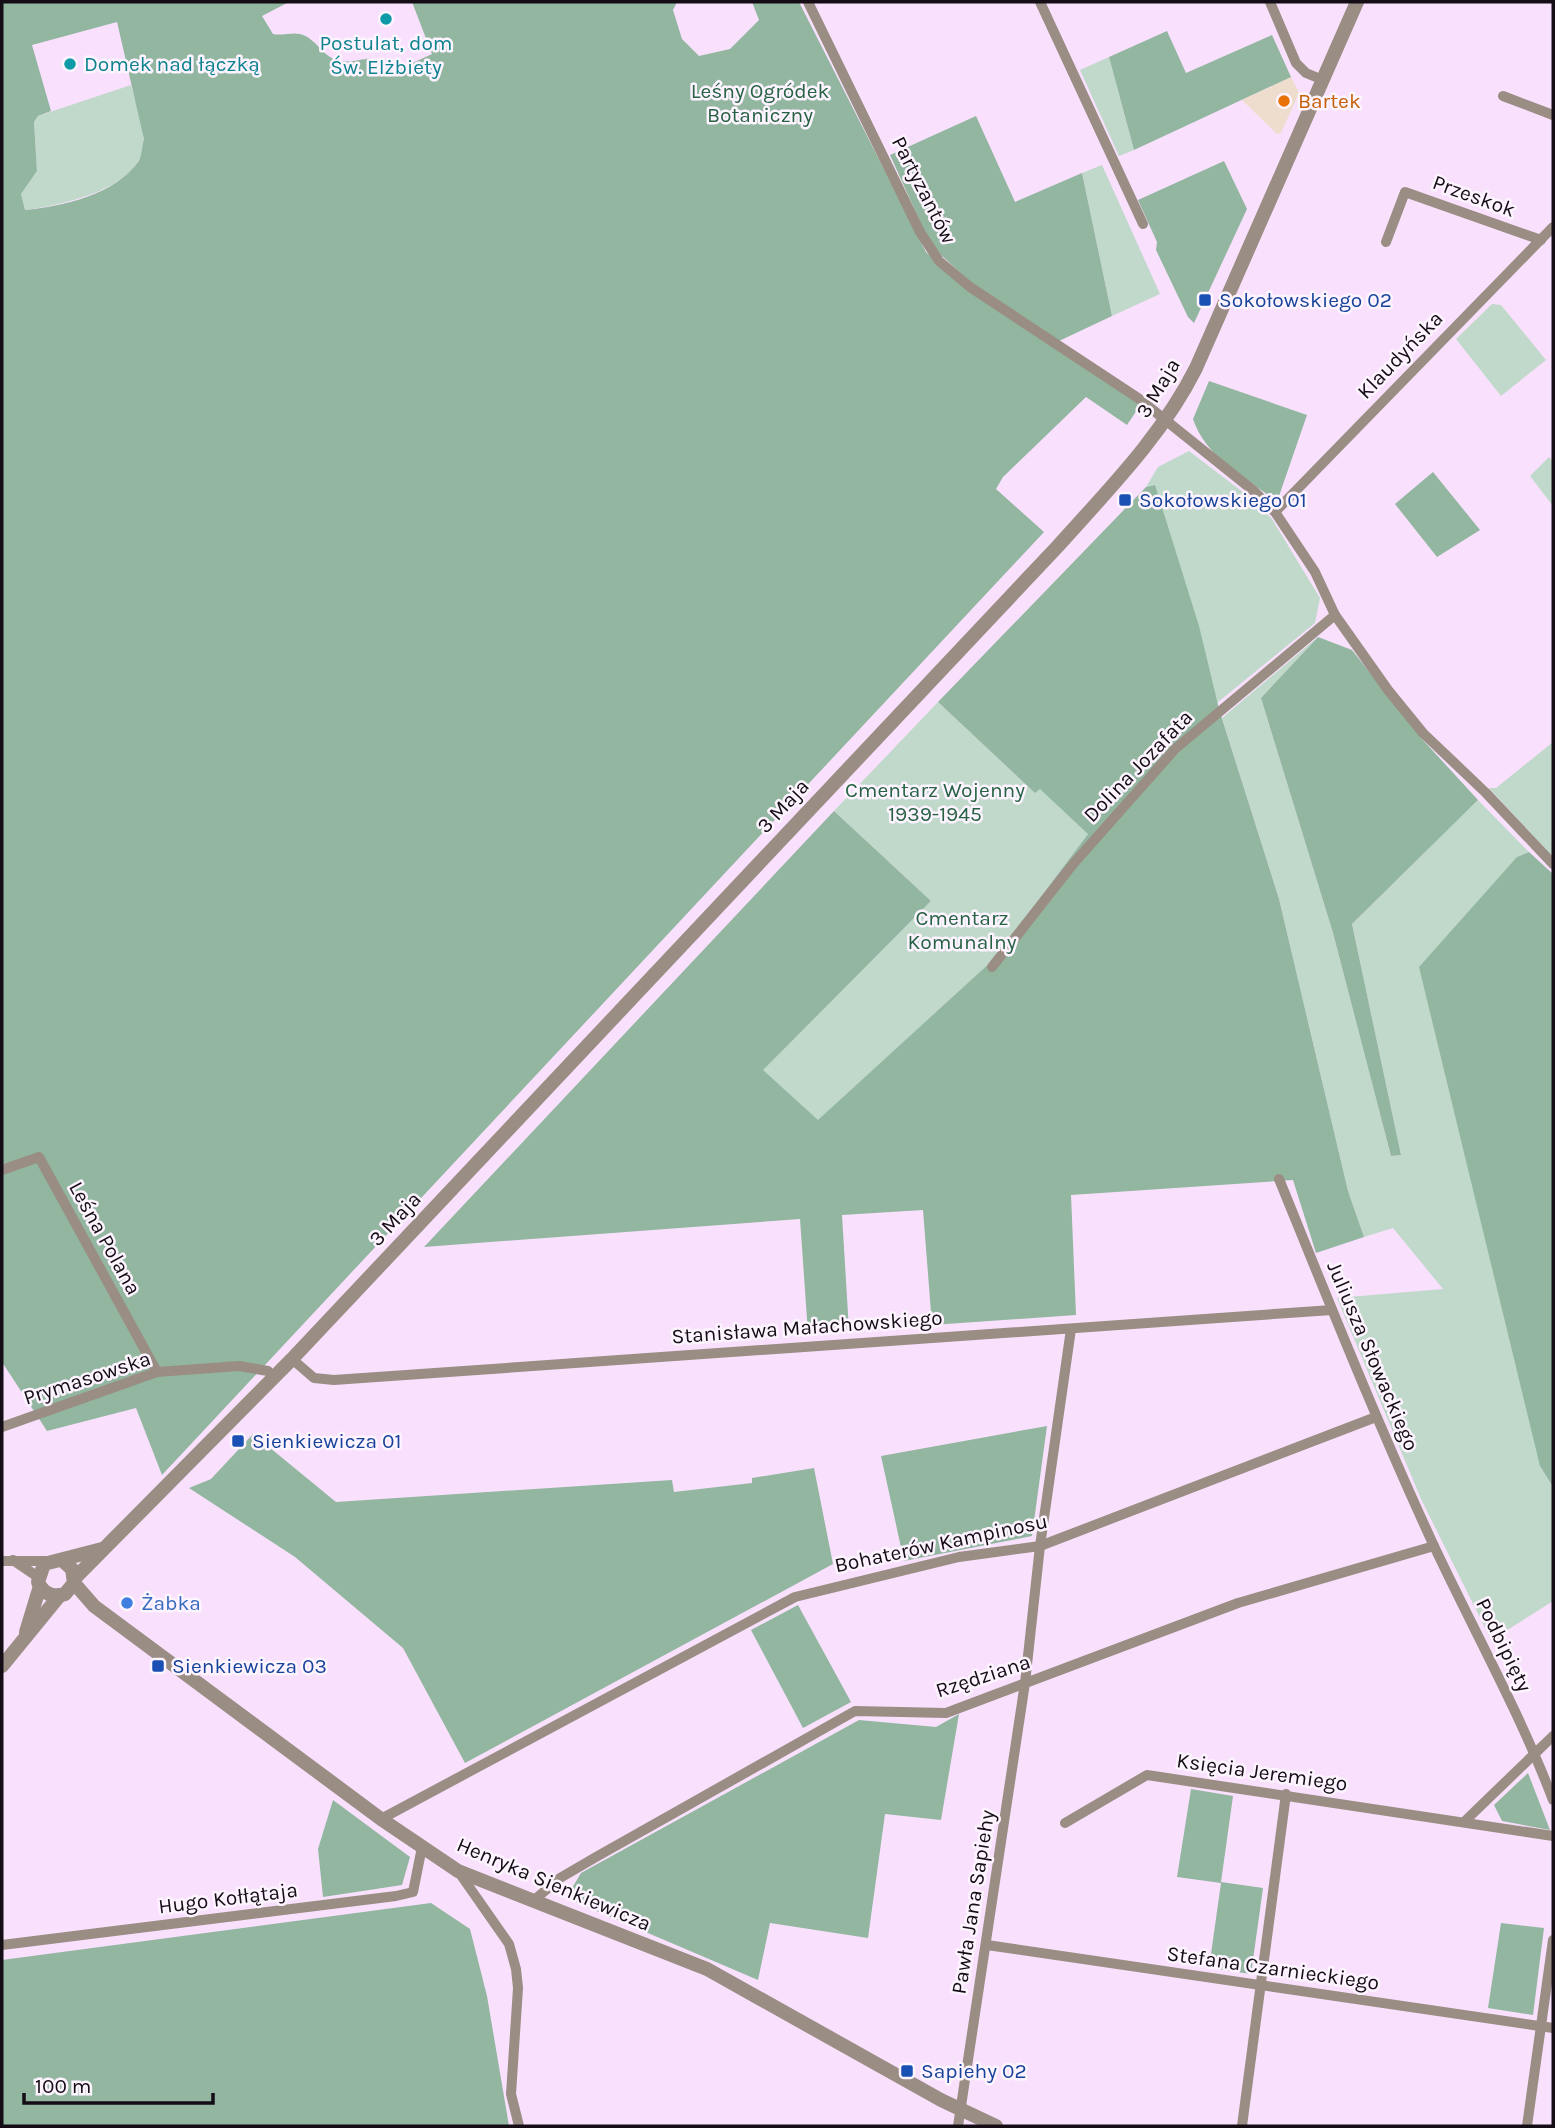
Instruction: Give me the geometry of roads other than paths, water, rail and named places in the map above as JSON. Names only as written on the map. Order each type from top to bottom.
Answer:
[{"type":"street","name":"Partyzantów","points":[[808,2],[920,232],[939,261],[970,287],[1138,398],[1275,512],[1315,572],[1335,615],[1374,671],[1423,733],[1486,793],[1553,864]]},
{"type":"street","points":[[1040,2],[1143,224]]},
{"type":"street","points":[[1270,2],[1296,63],[1306,73],[1323,80]]},
{"type":"street","name":"3 Maja","points":[[2,1666],[106,1547],[292,1359],[1058,546],[1142,453],[1196,368],[1357,2]]},
{"type":"street","points":[[1503,96],[1553,115]]},
{"type":"street","name":"Przeskok","points":[[1386,242],[1405,192],[1541,240]]},
{"type":"street","name":"Klaudyńska","points":[[1275,512],[1553,227]]},
{"type":"street","name":"Dolina Jozafata","points":[[992,967],[1083,853],[1175,749],[1335,615]]},
{"type":"street","name":"Leśna Polana","points":[[2,1170],[39,1157],[157,1372]]},
{"type":"street","name":"Juliusza Słowackiego","points":[[1279,1179],[1377,1417],[1434,1546]]},
{"type":"street","name":"Stanisława Małachowskiego","points":[[292,1359],[314,1378],[334,1380],[1332,1310]]},
{"type":"street","name":"Pawła Jana Sapiehy","points":[[958,2126],[1025,1683],[1040,1546],[1072,1329]]},
{"type":"street","name":"Prymasowska","points":[[2,1427],[157,1372],[239,1366],[268,1371]]},
{"type":"street","name":"Bohaterów Kampinosu","points":[[381,1819],[795,1597],[959,1557],[1040,1546],[1377,1417]]},
{"type":"street","name":"Rzędziana","points":[[533,1901],[584,1864],[855,1711],[946,1713],[1238,1603],[1434,1546]]},
{"type":"street","name":"Podbipięty","points":[[1434,1546],[1535,1752],[1553,1800]]},
{"type":"street","name":"3 Maja","points":[[21,1643],[39,1582],[55,1561],[106,1547]]},
{"type":"street","points":[[7,1560],[55,1561]]},
{"type":"street","points":[[7,1560],[39,1582],[47,1593],[68,1588]]},
{"type":"street","name":"Henryka Sienkiewicza","points":[[55,1561],[70,1565],[68,1588],[381,1819],[458,1871],[707,1969],[960,2111],[996,2126]]},
{"type":"street","points":[[1465,1821],[1553,1736]]},
{"type":"street","name":"Księcia Jeremiego","points":[[1065,1823],[1147,1775],[1553,1836]]},
{"type":"street","points":[[1242,2126],[1286,1794]]},
{"type":"street","name":"Hugo Kołłątaja","points":[[2,1945],[405,1894],[413,1892],[422,1847]]},
{"type":"street","points":[[458,1871],[509,1944],[516,1969],[518,1988],[511,2094],[519,2126]]},
{"type":"street","points":[[1527,2126],[1553,1940]]},
{"type":"street","name":"Stefana Czarnieckiego","points":[[986,1945],[1553,2028]]},
{"type":"place","name":"Postulat, dom Św. Elżbiety","points":[[386,19]]},
{"type":"place","name":"Domek nad łączką","points":[[70,64]]},
{"type":"place","name":"Bartek","points":[[1284,101]]},
{"type":"place","name":"Sokołowskiego 02","points":[[1205,300]]},
{"type":"place","name":"Sokołowskiego 01","points":[[1125,500]]},
{"type":"place","name":"Sienkiewicza 01","points":[[238,1441]]},
{"type":"place","name":"Żabka","points":[[127,1603]]},
{"type":"place","name":"Sienkiewicza 03","points":[[158,1666]]},
{"type":"place","name":"Sapiehy 02","points":[[907,2071]]},
{"type":"park label","name":"Leśny Ogródek Botaniczny","points":[[760,103]]},
{"type":"park label","name":"Cmentarz Wojenny 1939-1945","points":[[935,802]]},
{"type":"park label","name":"Cmentarz Komunalny","points":[[962,930]]}]
